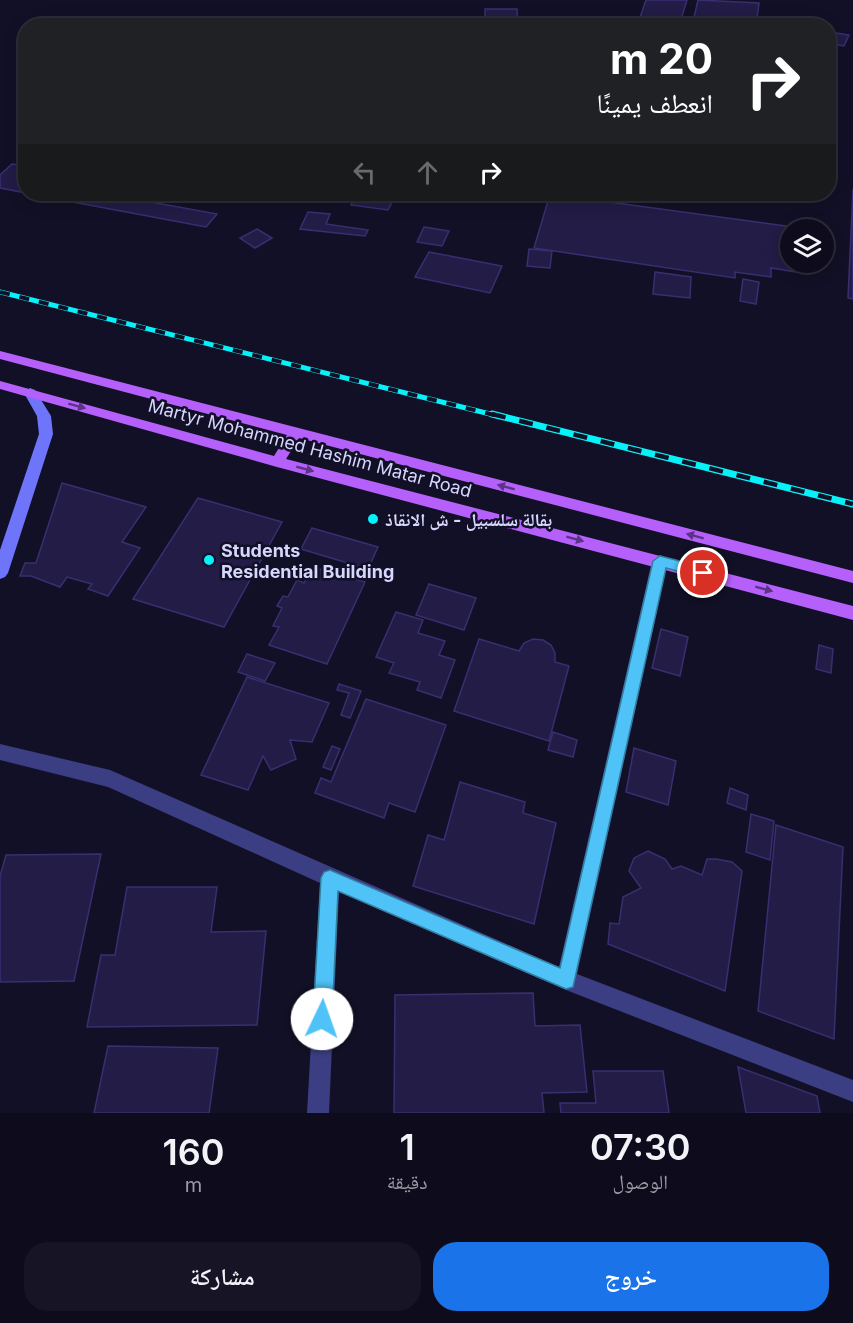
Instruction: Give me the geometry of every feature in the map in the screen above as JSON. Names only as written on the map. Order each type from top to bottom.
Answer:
[{"type":"main road","name":"Martyr Mohammed Hashim Matar Road","points":[[0,355],[853,577]]},
{"type":"main road","name":"Martyr Mohammed Hashim Matar Road","points":[[0,385],[277,462],[853,613]]},
{"type":"main road","points":[[277,462],[296,432]]},
{"type":"street","points":[[0,573],[46,434],[46,422],[30,393]]},
{"type":"street","points":[[566,980],[660,561]]},
{"type":"street","points":[[0,752],[110,779],[330,878],[566,980],[853,1091]]},
{"type":"street","points":[[318,1113],[330,878]]},
{"type":"building","points":[[646,0],[687,0],[681,18],[640,18]]},
{"type":"building","points":[[698,0],[759,3],[757,18],[694,18]]},
{"type":"building","points":[[485,9],[517,9],[518,18],[485,18]]},
{"type":"building","points":[[836,33],[849,35],[844,46],[836,45]]},
{"type":"building","points":[[12,164],[18,165],[18,191],[0,188],[0,175]]},
{"type":"building","points":[[853,189],[853,299],[848,298]]},
{"type":"building","points":[[67,201],[146,201],[217,214],[206,227]]},
{"type":"building","points":[[353,201],[392,201],[388,210],[351,205]]},
{"type":"building","points":[[548,201],[602,201],[780,225],[780,269],[771,268],[771,277],[735,272],[735,278],[534,248]]},
{"type":"building","points":[[308,212],[330,214],[326,224],[368,230],[365,236],[300,229]]},
{"type":"building","points":[[424,227],[449,231],[442,246],[417,242]]},
{"type":"building","points":[[257,229],[272,238],[255,248],[240,238]]},
{"type":"building","points":[[529,249],[552,251],[550,268],[527,266]]},
{"type":"building","points":[[429,252],[502,266],[490,293],[415,277]]},
{"type":"building","points":[[655,272],[691,277],[690,298],[653,294]]},
{"type":"building","points":[[743,279],[759,282],[756,304],[740,301]]},
{"type":"building","points":[[62,483],[146,507],[122,542],[140,548],[108,596],[88,589],[92,584],[67,577],[60,587],[31,576],[20,576],[25,563],[36,563]]},
{"type":"building","name":"Students Residential Building","points":[[198,498],[282,522],[224,627],[133,599]]},
{"type":"building","points":[[312,528],[378,547],[368,569],[301,549]]},
{"type":"building","points":[[312,567],[365,582],[327,664],[269,645],[279,627],[273,626],[282,608],[277,606],[283,596],[288,597],[297,580],[304,583]]},
{"type":"building","points":[[429,584],[476,598],[464,630],[416,615]]},
{"type":"building","points":[[396,612],[423,620],[418,633],[445,641],[439,655],[455,660],[441,698],[417,690],[420,682],[389,673],[394,663],[376,657]]},
{"type":"building","points":[[661,629],[688,637],[680,676],[652,668]]},
{"type":"building","points":[[479,639],[519,651],[524,643],[533,639],[543,640],[551,645],[555,653],[555,662],[569,666],[549,741],[454,711]]},
{"type":"building","points":[[819,645],[833,649],[831,673],[816,669]]},
{"type":"building","points":[[247,654],[275,663],[265,681],[238,672]]},
{"type":"building","points":[[247,677],[329,703],[312,742],[290,740],[296,759],[271,770],[263,756],[248,790],[201,775]]},
{"type":"building","points":[[339,684],[361,691],[350,718],[341,715],[349,693],[337,690]]},
{"type":"building","points":[[366,699],[446,725],[415,812],[389,803],[384,818],[315,793],[321,778],[331,782]]},
{"type":"building","points":[[553,732],[577,740],[573,757],[548,750]]},
{"type":"building","points":[[332,746],[340,749],[331,770],[323,767]]},
{"type":"building","points":[[634,748],[676,761],[668,805],[626,792]]},
{"type":"building","points":[[460,782],[525,802],[523,813],[556,823],[534,924],[413,886],[428,835],[444,840]]},
{"type":"building","points":[[730,788],[748,795],[746,810],[727,803]]},
{"type":"building","points":[[751,814],[774,821],[770,860],[746,852]]},
{"type":"building","points":[[776,825],[843,847],[834,1039],[758,1011]]},
{"type":"building","points":[[648,851],[665,859],[672,869],[681,866],[702,875],[707,859],[716,859],[732,862],[742,871],[725,991],[608,944],[610,923],[619,924],[623,897],[641,888],[629,871],[634,858]]},
{"type":"building","points":[[101,854],[74,981],[0,982],[0,876],[6,855]]},
{"type":"building","points":[[127,887],[217,887],[211,932],[266,931],[257,1025],[87,1027],[101,955],[115,955]]},
{"type":"building","points":[[533,993],[535,1026],[580,1025],[587,1092],[542,1093],[544,1113],[394,1113],[395,995]]},
{"type":"building","points":[[108,1046],[218,1048],[209,1113],[94,1113]]},
{"type":"building","points":[[738,1067],[817,1096],[820,1113],[746,1113]]},
{"type":"building","points":[[593,1071],[663,1071],[669,1113],[561,1113],[560,1103],[596,1103]]},
{"type":"railway","points":[[0,292],[498,416]]},
{"type":"railway","points":[[492,414],[853,504]]},
{"type":"place","name":"بقالة سلسبيل - ش الانقاذ","points":[[373,519]]},
{"type":"place","name":"Students Residential Building","points":[[209,560]]},
{"type":"route","points":[[322,1019],[330,878],[566,980],[660,561],[703,573]]}]
